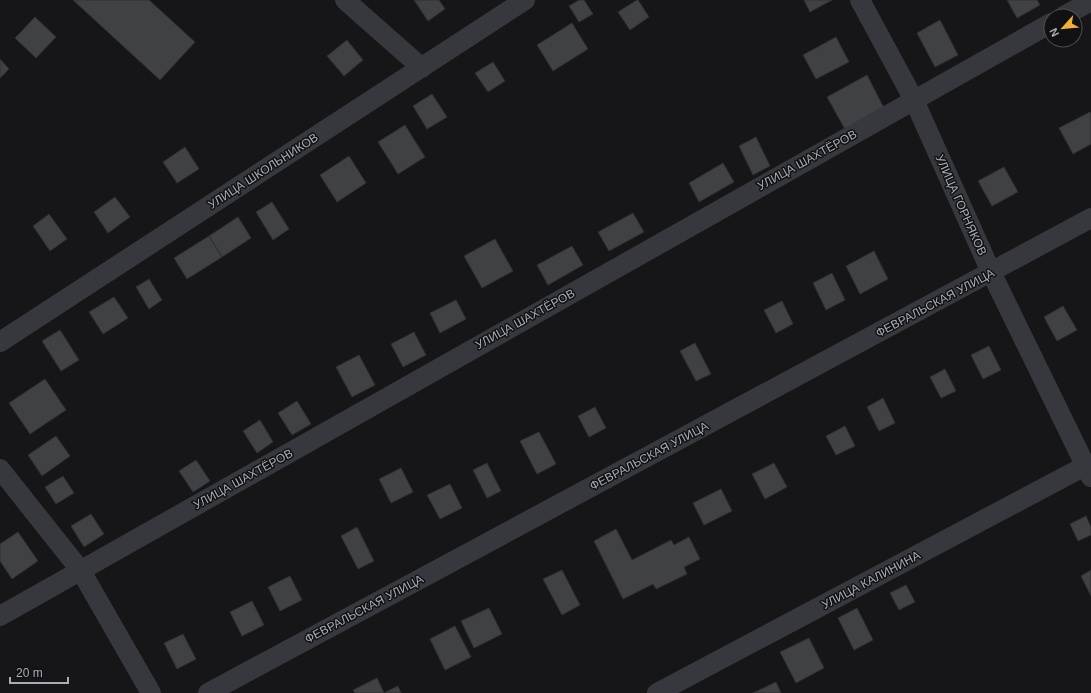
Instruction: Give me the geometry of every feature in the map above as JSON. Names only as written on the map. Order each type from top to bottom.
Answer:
[{"type":"street","points":[[345,0],[422,68]]},
{"type":"street","name":"УЛИЦА ШКОЛЬНИКОВ","points":[[0,342],[525,0]]},
{"type":"street","name":"УЛИЦА ГОРНЯКОВ","points":[[860,0],[914,100],[992,272],[1088,471]]},
{"type":"street","points":[[1078,8],[1091,1]]},
{"type":"street","name":"УЛИЦА ШАХТЁРОВ","points":[[0,616],[1043,27]]},
{"type":"street","name":"ФЕВРАЛЬСКАЯ УЛИЦА","points":[[208,693],[1091,218]]},
{"type":"street","points":[[0,469],[81,571],[151,693]]},
{"type":"street","name":"УЛИЦА КАЛИНИНА","points":[[657,693],[1088,471]]},
{"type":"building","points":[[73,0],[149,0],[195,42],[160,80]]},
{"type":"building","points":[[414,0],[439,0],[445,9],[428,21]]},
{"type":"building","points":[[579,0],[584,0],[593,14],[579,22],[569,6]]},
{"type":"building","points":[[637,0],[649,17],[630,30],[618,12]]},
{"type":"building","points":[[804,0],[832,0],[810,12]]},
{"type":"building","points":[[1007,0],[1037,0],[1040,5],[1017,18]]},
{"type":"building","points":[[35,17],[56,37],[36,58],[15,38]]},
{"type":"building","points":[[940,20],[958,55],[935,67],[917,33]]},
{"type":"building","points":[[572,23],[588,49],[553,71],[537,45]]},
{"type":"building","points":[[836,37],[849,62],[816,79],[803,55]]},
{"type":"building","points":[[347,40],[363,60],[344,76],[327,56]]},
{"type":"building","points":[[0,59],[9,69],[0,78]]},
{"type":"building","points":[[493,62],[505,81],[488,92],[475,73]]},
{"type":"building","points":[[867,75],[885,110],[846,131],[827,97]]},
{"type":"building","points":[[432,94],[447,117],[427,129],[413,106]]},
{"type":"building","points":[[1090,112],[1091,144],[1073,154],[1059,128]]},
{"type":"building","points":[[405,125],[425,157],[398,174],[378,142]]},
{"type":"building","points":[[756,137],[770,166],[753,175],[739,146]]},
{"type":"building","points":[[185,147],[199,169],[177,183],[163,162]]},
{"type":"building","points":[[349,156],[366,183],[337,202],[320,175]]},
{"type":"building","points":[[723,163],[734,182],[699,202],[689,183]]},
{"type":"building","points":[[1004,167],[1018,192],[992,206],[978,181]]},
{"type":"building","points":[[115,197],[130,217],[108,233],[94,212]]},
{"type":"building","points":[[272,202],[289,229],[273,240],[256,212]]},
{"type":"building","points":[[633,213],[644,232],[609,251],[598,232]]},
{"type":"building","points":[[49,214],[67,239],[50,251],[33,226]]},
{"type":"building","points":[[238,217],[251,238],[222,257],[209,236]]},
{"type":"building","points":[[209,236],[222,257],[187,279],[174,258]]},
{"type":"building","points":[[495,239],[513,271],[482,288],[464,256]]},
{"type":"building","points":[[572,246],[583,265],[548,285],[537,265]]},
{"type":"building","points":[[874,251],[888,279],[860,294],[846,266]]},
{"type":"building","points":[[832,273],[845,300],[826,310],[813,283]]},
{"type":"building","points":[[149,279],[162,300],[149,309],[136,287]]},
{"type":"building","points":[[114,297],[128,318],[103,334],[89,312]]},
{"type":"building","points":[[456,300],[466,319],[440,333],[430,313]]},
{"type":"building","points":[[782,301],[793,324],[776,333],[764,310]]},
{"type":"building","points":[[1063,306],[1077,330],[1057,341],[1044,317]]},
{"type":"building","points":[[60,330],[79,360],[61,371],[42,341]]},
{"type":"building","points":[[414,332],[426,355],[403,367],[391,344]]},
{"type":"building","points":[[695,343],[711,374],[696,381],[680,351]]},
{"type":"building","points":[[989,346],[1001,370],[983,379],[971,355]]},
{"type":"building","points":[[359,355],[375,385],[352,397],[336,367]]},
{"type":"building","points":[[945,369],[956,391],[941,398],[930,377]]},
{"type":"building","points":[[45,379],[66,410],[30,434],[9,403]]},
{"type":"building","points":[[883,398],[895,423],[879,431],[867,407]]},
{"type":"building","points":[[297,401],[311,424],[292,435],[278,413]]},
{"type":"building","points":[[595,407],[606,428],[589,437],[578,416]]},
{"type":"building","points":[[260,420],[273,442],[257,453],[243,431]]},
{"type":"building","points":[[845,426],[855,446],[836,455],[826,436]]},
{"type":"building","points":[[539,432],[556,464],[537,474],[520,441]]},
{"type":"building","points":[[56,436],[70,456],[42,476],[28,455]]},
{"type":"building","points":[[196,460],[210,481],[193,492],[179,471]]},
{"type":"building","points":[[487,463],[501,491],[487,498],[473,470]]},
{"type":"building","points":[[774,463],[787,487],[765,499],[752,474]]},
{"type":"building","points":[[401,468],[413,492],[391,503],[379,479]]},
{"type":"building","points":[[63,476],[74,493],[56,504],[45,487]]},
{"type":"building","points":[[450,484],[462,508],[440,519],[427,495]]},
{"type":"building","points":[[721,489],[732,511],[704,525],[693,503]]},
{"type":"building","points":[[91,514],[104,534],[84,547],[71,526]]},
{"type":"building","points":[[1086,516],[1091,527],[1091,535],[1078,541],[1070,524]]},
{"type":"building","points":[[357,527],[374,561],[358,569],[341,536]]},
{"type":"building","points":[[616,529],[632,560],[671,540],[674,545],[689,537],[700,559],[684,567],[687,574],[656,589],[653,584],[623,599],[594,541]]},
{"type":"building","points":[[18,532],[38,561],[12,579],[0,561],[0,544]]},
{"type":"building","points":[[562,570],[580,605],[562,615],[543,579]]},
{"type":"building","points":[[1091,570],[1091,596],[1081,576]]},
{"type":"building","points":[[290,576],[302,600],[280,611],[268,587]]},
{"type":"building","points":[[906,585],[915,602],[899,610],[890,593]]},
{"type":"building","points":[[252,601],[264,625],[242,636],[230,612]]},
{"type":"building","points":[[489,608],[502,634],[474,648],[461,621]]},
{"type":"building","points":[[857,608],[873,640],[854,650],[838,618]]},
{"type":"building","points":[[455,626],[471,657],[445,670],[430,639]]},
{"type":"building","points":[[183,634],[196,659],[177,669],[164,643]]},
{"type":"building","points":[[809,638],[824,668],[796,683],[780,652]]},
{"type":"building","points":[[377,678],[384,693],[355,693],[353,690]]},
{"type":"building","points":[[776,682],[781,693],[753,693]]},
{"type":"building","points":[[398,686],[401,693],[384,693]]}]
